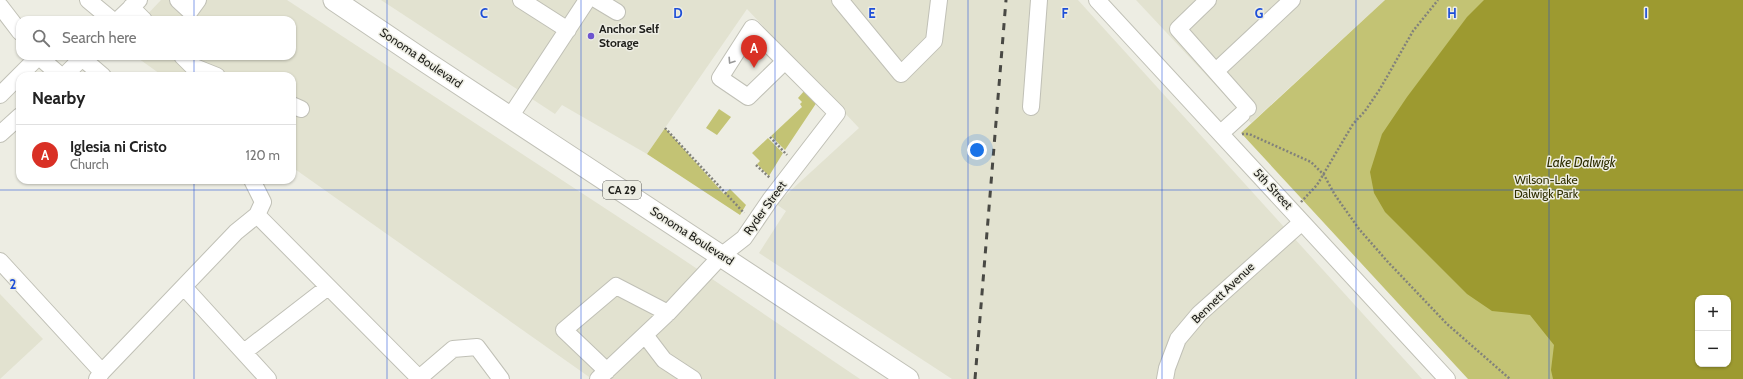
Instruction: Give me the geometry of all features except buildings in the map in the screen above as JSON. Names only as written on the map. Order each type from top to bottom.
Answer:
[{"type":"main road","name":"Sonoma Boulevard","points":[[334,0],[908,379]]},
{"type":"street","points":[[88,0],[107,16]]},
{"type":"street","points":[[178,0],[190,11],[198,0]]},
{"type":"street","points":[[521,0],[568,30]]},
{"type":"street","points":[[510,117],[587,0]]},
{"type":"street","points":[[597,0],[617,12]]},
{"type":"street","points":[[848,3],[901,74],[934,41],[939,0]]},
{"type":"street","points":[[1031,107],[1039,0]]},
{"type":"street","name":"5th Street","points":[[1097,0],[1447,379]]},
{"type":"street","points":[[1208,0],[1178,29],[1216,71],[1245,111],[1221,133]]},
{"type":"street","points":[[1216,71],[1286,2]]},
{"type":"street","points":[[122,16],[135,4],[142,16]]},
{"type":"street","points":[[0,6],[16,27]]},
{"type":"street","name":"Ryder Street","points":[[602,375],[668,313],[722,255],[744,238],[779,188],[837,113],[752,28],[720,78],[748,97],[785,62]]},
{"type":"street","points":[[22,72],[34,60]]},
{"type":"street","points":[[43,60],[56,72]]},
{"type":"street","points":[[68,72],[80,60]]},
{"type":"street","points":[[86,60],[99,72]]},
{"type":"street","points":[[186,60],[192,66],[207,72]]},
{"type":"street","points":[[0,95],[16,79]]},
{"type":"street","points":[[0,134],[16,120]]},
{"type":"street","points":[[0,262],[99,375],[236,232],[257,215],[263,202],[254,184]]},
{"type":"street","points":[[257,215],[418,379],[453,350],[477,347],[501,379]]},
{"type":"street","name":"Bennett Avenue","points":[[1165,379],[1167,368],[1178,339],[1195,319],[1298,217]]},
{"type":"street","points":[[602,375],[564,330],[616,286],[668,313]]},
{"type":"street","points":[[184,287],[268,379]]},
{"type":"street","points":[[244,352],[328,287]]},
{"type":"street","points":[[645,335],[664,360],[693,379]]},
{"type":"path","points":[[1298,217],[1353,124],[1365,111],[1387,78],[1413,31],[1438,0]]},
{"type":"path","points":[[665,128],[733,202],[755,221]]},
{"type":"path","points":[[1221,133],[1248,134],[1311,162],[1324,175],[1335,195],[1359,229],[1387,261],[1447,324],[1510,379]]},
{"type":"path","points":[[770,137],[797,165]]},
{"type":"path","points":[[756,165],[779,188]]},
{"type":"shaded area","points":[[161,0],[287,0],[678,256],[860,379],[592,379],[296,170],[296,72],[157,72],[141,60],[296,60],[296,16],[146,16]]},
{"type":"shaded area","points":[[381,0],[1078,0],[1422,379],[952,379],[759,253],[786,211],[776,204],[859,128],[747,9],[647,154],[562,105],[555,114]]},
{"type":"shaded area","points":[[1136,0],[1385,0],[1251,123]]},
{"type":"shaded area","points":[[0,294],[43,339],[0,379]]},
{"type":"green space","name":"Lake Dalwigk","points":[[1385,0],[1743,0],[1743,379],[1468,379],[1241,133]]},
{"type":"green space","points":[[805,90],[817,102],[785,150],[771,136],[802,107],[800,104],[802,102],[798,98]]},
{"type":"green space","points":[[719,109],[731,117],[717,135],[706,128]]},
{"type":"green space","points":[[665,128],[724,194],[730,189],[746,205],[740,215],[647,154]]},
{"type":"green space","points":[[768,138],[783,153],[769,176],[757,164],[760,161],[752,153]]},
{"type":"water","name":"Lake Dalwigk","points":[[1484,0],[1743,0],[1743,379],[1553,379],[1551,370],[1554,345],[1530,315],[1492,311],[1467,294],[1385,212],[1374,193],[1370,172],[1382,134],[1407,97],[1467,17]]},
{"type":"railway","points":[[975,379],[1006,0]]},
{"type":"place","name":"Anchor Self Storage","points":[[591,36]]},
{"type":"place","name":"Iglesia ni Cristo","points":[[754,68]]},
{"type":"park label","name":"Wilson-Lake Dalwigk Park","points":[[1546,187]]}]
